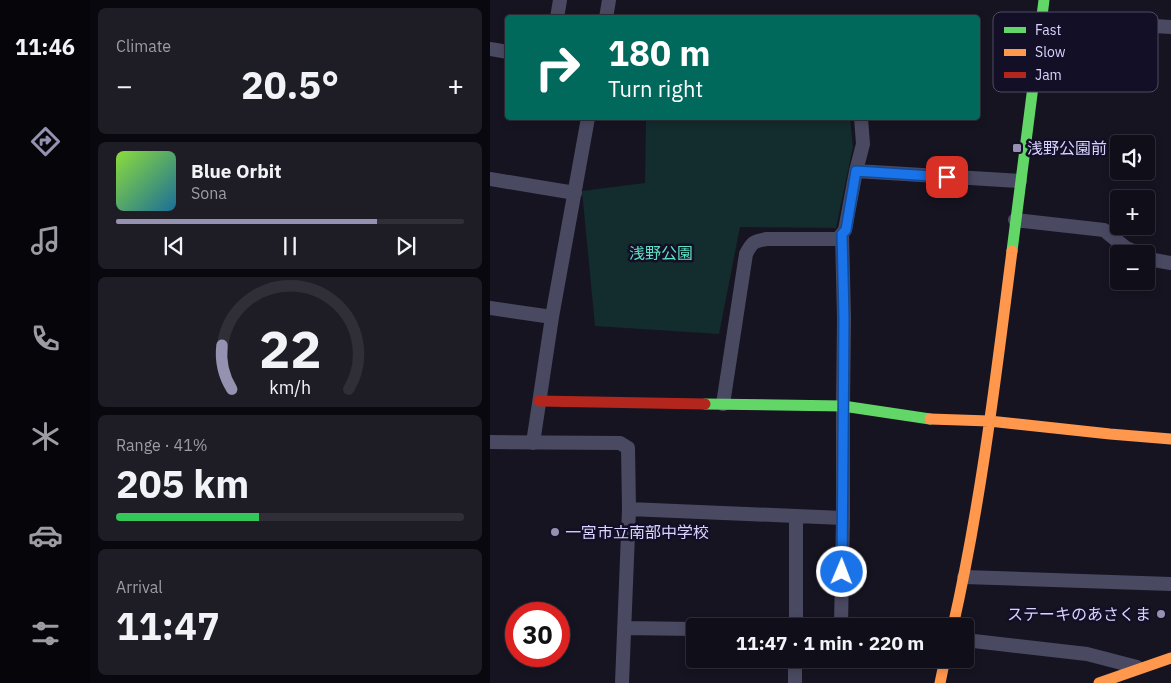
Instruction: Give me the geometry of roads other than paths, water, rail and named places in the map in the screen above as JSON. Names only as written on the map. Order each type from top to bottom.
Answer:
[{"type":"main road","points":[[955,618],[964,577],[993,398],[1032,92]]},
{"type":"main road","points":[[540,401],[843,406],[925,419],[988,421],[1171,439]]},
{"type":"main road","points":[[1099,683],[1171,660]]},
{"type":"main road","points":[[1114,683],[1171,660]]},
{"type":"main road","points":[[940,683],[943,668]]},
{"type":"street","points":[[558,15],[560,0]]},
{"type":"street","points":[[606,15],[609,0]]},
{"type":"street","points":[[1158,26],[1171,27]]},
{"type":"street","points":[[490,49],[505,52]]},
{"type":"street","points":[[533,443],[552,317],[588,120]]},
{"type":"street","points":[[722,404],[746,254],[750,245],[756,240],[767,239],[838,239],[846,230],[856,171],[863,144],[861,120]]},
{"type":"street","points":[[856,171],[1020,181]]},
{"type":"street","points":[[490,178],[575,193]]},
{"type":"street","points":[[1015,220],[1104,230],[1122,245]]},
{"type":"street","points":[[841,618],[844,518],[842,234]]},
{"type":"street","points":[[1155,260],[1171,263]]},
{"type":"street","points":[[490,308],[552,317]]},
{"type":"street","points":[[490,442],[620,443],[628,448],[629,509],[622,683]]},
{"type":"street","points":[[629,509],[844,518]]},
{"type":"street","points":[[796,516],[796,618]]},
{"type":"street","points":[[964,577],[1171,584]]},
{"type":"street","points":[[624,628],[686,629]]},
{"type":"street","points":[[974,641],[1087,654],[1142,668]]},
{"type":"street","points":[[795,668],[795,683]]},
{"type":"place","name":"浅野公園前","points":[[1017,148]]},
{"type":"place","name":"一宮市立南部中学校","points":[[555,532]]},
{"type":"place","name":"ステーキのあさくま","points":[[1161,614]]},
{"type":"park label","name":"浅野公園","points":[[661,253]]}]
